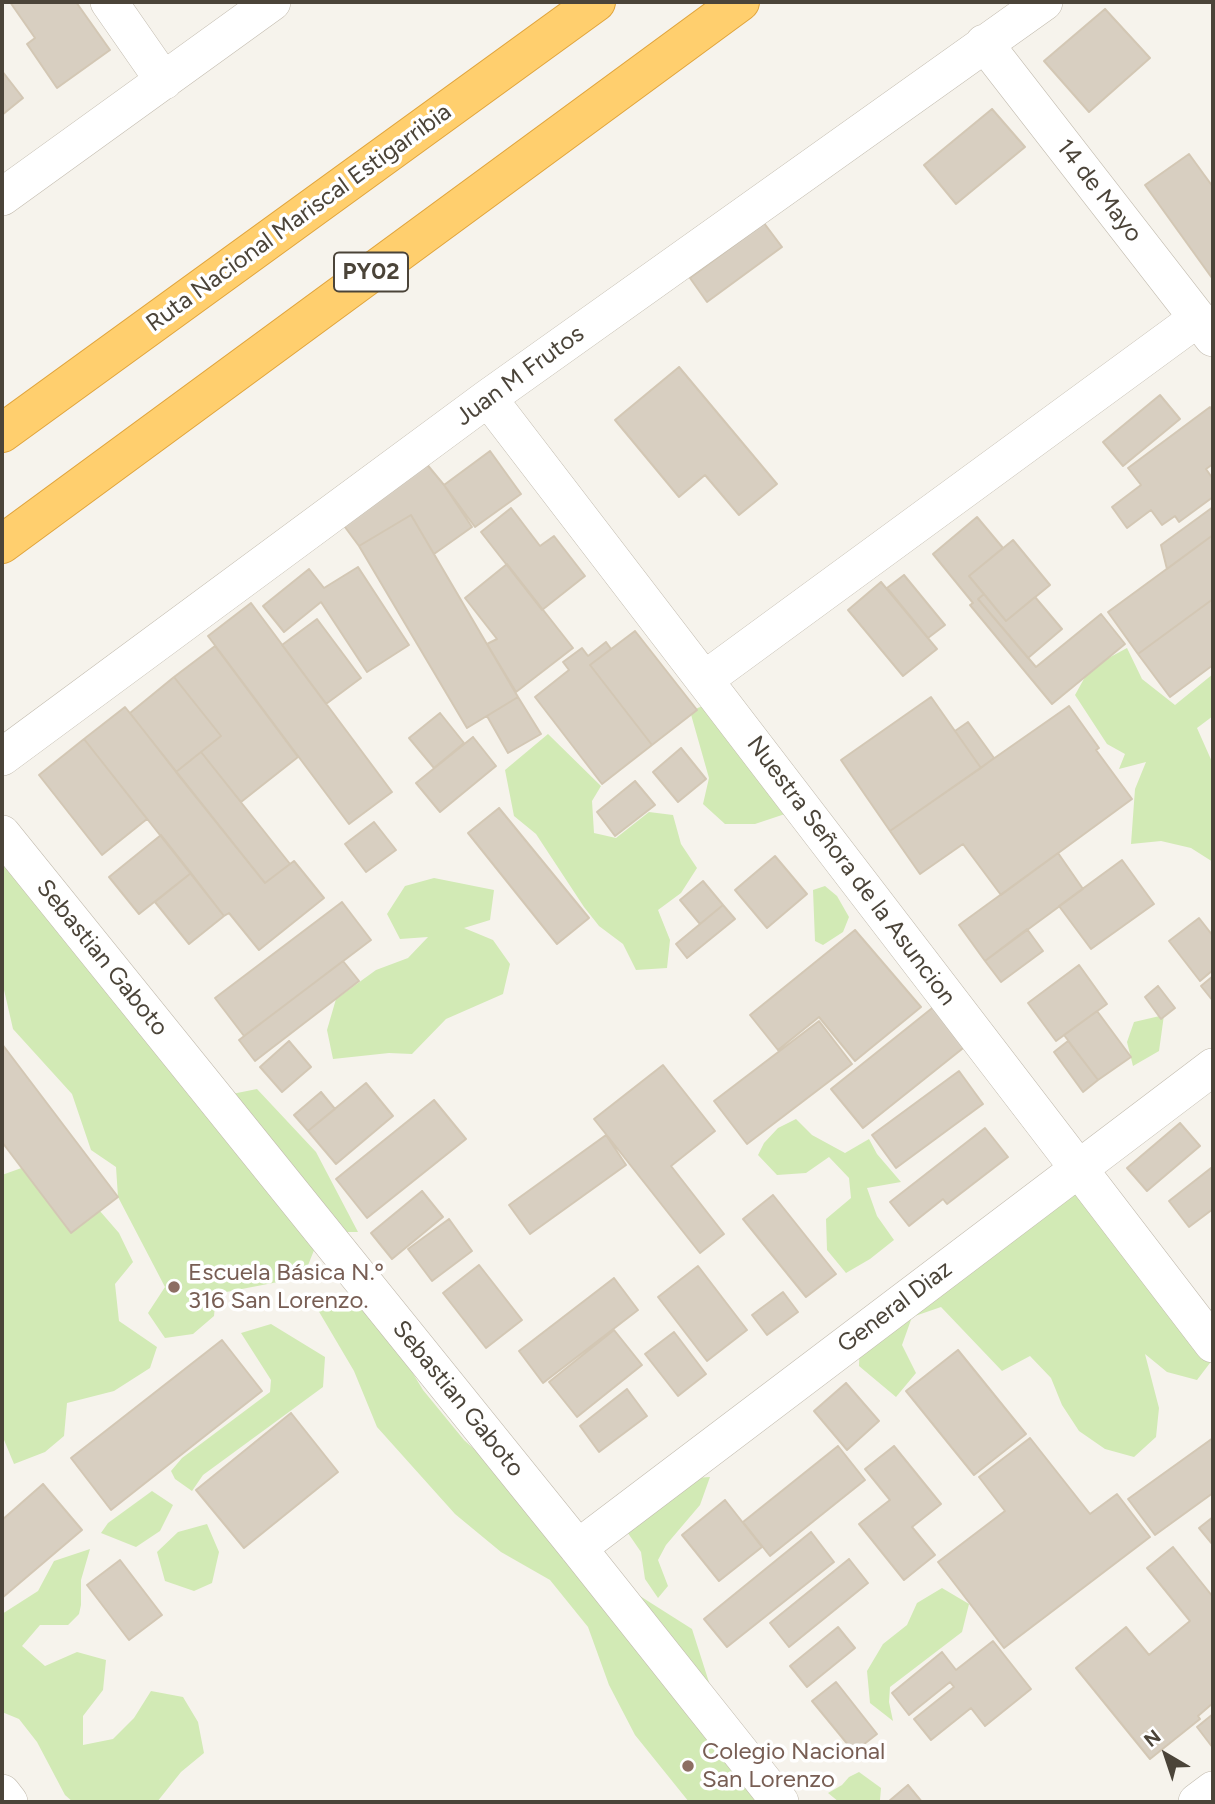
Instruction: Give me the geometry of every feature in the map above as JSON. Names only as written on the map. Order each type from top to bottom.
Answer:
[{"type":"highway","name":"Ruta Nacional Mariscal Estigarribia","points":[[2,433],[596,2]]},
{"type":"highway","name":"PY02","points":[[2,544],[740,2]]},
{"type":"street","points":[[109,2],[164,81]]},
{"type":"street","points":[[2,197],[272,2]]},
{"type":"street","name":"Juan M Frutos","points":[[2,757],[488,398],[1044,2]]},
{"type":"street","name":"14 de Mayo","points":[[984,43],[1206,328]]},
{"type":"street","points":[[704,680],[1206,328]]},
{"type":"street","name":"Nuestra Señora de la Asuncion","points":[[488,398],[1213,1344]]},
{"type":"street","name":"Sebastian Gaboto","points":[[2,834],[780,1802]]},
{"type":"street","name":"General Diaz","points":[[578,1548],[1213,1067]]},
{"type":"street","points":[[1197,1802],[1213,1790]]},
{"type":"street","points":[[2,1793],[9,1802]]},
{"type":"green space","points":[[1127,648],[1142,679],[1175,705],[1213,674],[1213,716],[1197,728],[1213,764],[1213,862],[1191,848],[1161,841],[1131,844],[1135,789],[1146,762],[1119,769],[1125,754],[1107,744],[1075,695],[1090,668]]},
{"type":"green space","points":[[713,702],[785,814],[755,824],[725,824],[703,804],[709,778],[690,711]]},
{"type":"green space","points":[[548,734],[601,786],[592,801],[594,833],[616,838],[649,812],[673,815],[681,844],[697,868],[681,893],[658,910],[670,940],[667,968],[636,970],[623,944],[599,926],[536,834],[514,816],[505,770]]},
{"type":"green space","points":[[2,853],[212,1098],[257,1089],[316,1152],[358,1232],[347,1232],[318,1240],[305,1273],[278,1282],[216,1294],[214,1316],[193,1334],[165,1338],[148,1313],[165,1287],[118,1197],[116,1167],[91,1150],[72,1094],[13,1029],[2,981]]},
{"type":"green space","points":[[434,878],[494,890],[490,920],[464,928],[493,940],[510,964],[503,994],[446,1019],[412,1054],[389,1053],[333,1059],[327,1030],[336,999],[376,970],[408,958],[428,937],[400,939],[387,914],[405,886]]},
{"type":"green space","points":[[825,886],[837,896],[849,917],[843,932],[823,945],[815,941],[813,890]]},
{"type":"green space","points":[[1164,1015],[1159,1051],[1133,1066],[1127,1042],[1134,1022]]},
{"type":"green space","points":[[796,1119],[812,1135],[845,1153],[869,1139],[877,1154],[901,1182],[867,1188],[877,1216],[894,1240],[846,1273],[827,1250],[826,1219],[851,1198],[849,1178],[829,1157],[806,1173],[777,1175],[758,1155],[764,1143],[778,1128]]},
{"type":"green space","points":[[60,1165],[119,1233],[133,1262],[115,1284],[119,1321],[157,1347],[150,1368],[114,1391],[67,1403],[64,1436],[45,1452],[14,1464],[2,1435],[2,1175],[27,1166]]},
{"type":"green space","points":[[1063,1192],[1087,1198],[1213,1359],[1197,1380],[1167,1372],[1145,1354],[1159,1408],[1156,1437],[1134,1457],[1105,1449],[1079,1431],[1062,1405],[1051,1378],[1030,1356],[1002,1371],[941,1307],[912,1317],[902,1345],[916,1373],[896,1397],[859,1366],[860,1336]]},
{"type":"green space","points":[[353,1290],[391,1337],[423,1390],[464,1440],[554,1520],[591,1565],[692,1629],[729,1745],[785,1802],[689,1802],[635,1735],[609,1685],[588,1627],[550,1580],[501,1552],[455,1514],[377,1427],[354,1371],[318,1310]]},
{"type":"green space","points":[[271,1324],[325,1357],[323,1387],[203,1475],[192,1491],[175,1479],[171,1471],[182,1458],[270,1392],[271,1380],[241,1333]]},
{"type":"green space","points":[[710,1477],[700,1505],[666,1545],[658,1560],[668,1586],[658,1598],[645,1579],[641,1552],[621,1523],[679,1479]]},
{"type":"green space","points":[[152,1491],[173,1505],[160,1531],[136,1547],[101,1533],[108,1523]]},
{"type":"green space","points":[[207,1524],[219,1552],[212,1583],[194,1591],[165,1581],[157,1552],[178,1532]]},
{"type":"green space","points":[[90,1549],[81,1580],[79,1614],[68,1625],[40,1625],[22,1646],[45,1666],[77,1652],[106,1660],[103,1690],[83,1716],[83,1745],[113,1739],[134,1718],[151,1691],[183,1697],[198,1722],[204,1753],[181,1772],[157,1802],[73,1802],[65,1795],[37,1742],[19,1719],[2,1712],[2,1614],[38,1591],[54,1561]]},
{"type":"green space","points":[[942,1588],[969,1604],[962,1632],[890,1687],[889,1702],[893,1721],[870,1703],[867,1671],[883,1644],[907,1625],[917,1603]]},
{"type":"green space","points":[[859,1772],[881,1788],[880,1800],[839,1802],[828,1793],[842,1785],[849,1777]]},
{"type":"building","points":[[10,2],[76,2],[110,50],[57,88],[27,44],[35,38]]},
{"type":"building","points":[[1105,9],[1150,58],[1089,112],[1044,61]]},
{"type":"building","points":[[2,71],[23,98],[2,115]]},
{"type":"building","points":[[992,109],[1025,147],[956,204],[924,165]]},
{"type":"building","points":[[1189,154],[1213,187],[1212,278],[1145,185]]},
{"type":"building","points":[[764,223],[782,247],[707,302],[690,278]]},
{"type":"building","points":[[679,367],[777,484],[739,515],[705,475],[679,497],[615,420]]},
{"type":"building","points":[[1160,395],[1180,419],[1123,466],[1103,442]]},
{"type":"building","points":[[1210,407],[1213,411],[1213,464],[1206,469],[1213,479],[1213,497],[1179,522],[1175,516],[1162,525],[1151,510],[1127,528],[1112,507],[1141,485],[1128,468]]},
{"type":"building","points":[[490,451],[521,494],[475,527],[444,485]]},
{"type":"building","points":[[425,462],[472,527],[434,554],[411,515],[359,546],[342,523]]},
{"type":"building","points":[[1213,507],[1213,535],[1167,569],[1161,545]]},
{"type":"building","points":[[511,508],[540,546],[554,536],[585,576],[542,610],[481,532]]},
{"type":"building","points":[[411,515],[518,697],[467,728],[359,546]]},
{"type":"building","points":[[977,517],[1003,548],[969,576],[984,594],[978,599],[1036,667],[1101,614],[1125,644],[1052,704],[970,605],[973,603],[933,554]]},
{"type":"building","points":[[1213,535],[1213,599],[1138,654],[1108,612]]},
{"type":"building","points":[[1013,540],[1050,585],[1006,621],[969,576]]},
{"type":"building","points":[[507,564],[573,648],[516,692],[487,644],[497,639],[465,598]]},
{"type":"building","points":[[358,567],[409,645],[367,672],[321,602],[284,632],[263,606],[309,569],[324,588]]},
{"type":"building","points":[[904,575],[945,625],[928,638],[887,588]]},
{"type":"building","points":[[881,582],[937,649],[903,676],[848,610]]},
{"type":"building","points":[[984,594],[1006,621],[1035,597],[1062,629],[1028,658],[978,599]]},
{"type":"building","points":[[1213,599],[1213,665],[1170,697],[1138,654]]},
{"type":"building","points":[[251,603],[392,792],[349,824],[208,636]]},
{"type":"building","points":[[317,619],[361,678],[326,704],[282,645]]},
{"type":"building","points":[[635,631],[697,710],[652,745],[590,665]]},
{"type":"building","points":[[606,642],[611,649],[590,665],[652,745],[602,784],[535,697],[569,670],[563,662],[582,648],[588,656]]},
{"type":"building","points":[[215,646],[298,757],[241,802],[201,752],[221,736],[174,677]]},
{"type":"building","points":[[174,677],[221,736],[176,772],[130,713]]},
{"type":"building","points":[[518,697],[541,734],[508,753],[487,716]]},
{"type":"building","points":[[931,697],[981,768],[890,831],[841,760]]},
{"type":"building","points":[[1069,706],[1099,748],[1096,750],[1132,799],[1001,895],[963,844],[920,874],[890,831]]},
{"type":"building","points":[[125,707],[265,883],[294,861],[324,898],[259,950],[229,913],[224,916],[84,739]]},
{"type":"building","points":[[440,713],[464,743],[434,768],[409,738]]},
{"type":"building","points":[[968,722],[994,758],[981,768],[955,731]]},
{"type":"building","points":[[473,737],[496,766],[440,812],[416,783]]},
{"type":"building","points":[[84,739],[147,819],[102,855],[39,775]]},
{"type":"building","points":[[681,748],[706,779],[678,802],[653,772]]},
{"type":"building","points":[[201,752],[290,864],[265,883],[176,772]]},
{"type":"building","points":[[635,781],[655,805],[615,836],[597,812]]},
{"type":"building","points":[[499,808],[589,918],[557,944],[468,833]]},
{"type":"building","points":[[374,822],[396,850],[366,872],[345,844]]},
{"type":"building","points":[[161,835],[191,873],[139,914],[109,877]]},
{"type":"building","points":[[1058,853],[1083,889],[985,961],[959,925]]},
{"type":"building","points":[[775,856],[807,894],[767,928],[735,890]]},
{"type":"building","points":[[1122,860],[1154,904],[1091,949],[1059,906]]},
{"type":"building","points":[[191,873],[224,916],[189,944],[155,902]]},
{"type":"building","points":[[703,881],[723,905],[700,924],[680,900]]},
{"type":"building","points":[[342,902],[371,940],[244,1036],[215,998]]},
{"type":"building","points":[[723,905],[735,919],[687,958],[676,944]]},
{"type":"building","points":[[1199,918],[1213,936],[1213,970],[1200,981],[1169,941]]},
{"type":"building","points":[[1027,929],[1043,951],[1001,982],[985,961]]},
{"type":"building","points":[[855,930],[921,1007],[855,1061],[819,1017],[778,1050],[750,1015]]},
{"type":"building","points":[[343,961],[359,981],[255,1061],[239,1040]]},
{"type":"building","points":[[1079,965],[1107,1004],[1056,1041],[1028,1003]]},
{"type":"building","points":[[1213,976],[1213,1001],[1201,986]]},
{"type":"building","points":[[1158,986],[1175,1008],[1161,1019],[1145,997]]},
{"type":"building","points":[[936,1005],[967,1045],[863,1128],[831,1089]]},
{"type":"building","points":[[1097,1011],[1131,1057],[1098,1080],[1064,1035]]},
{"type":"building","points":[[819,1021],[852,1064],[747,1144],[714,1101]]},
{"type":"building","points":[[289,1041],[311,1067],[282,1092],[260,1067]]},
{"type":"building","points":[[1068,1041],[1098,1080],[1083,1092],[1054,1052]]},
{"type":"building","points":[[2,1044],[118,1197],[71,1233],[2,1142]]},
{"type":"building","points":[[663,1065],[715,1131],[671,1166],[724,1234],[700,1253],[594,1119]]},
{"type":"building","points":[[959,1071],[983,1104],[896,1168],[872,1135]]},
{"type":"building","points":[[366,1083],[393,1116],[336,1164],[308,1131]]},
{"type":"building","points":[[321,1092],[335,1109],[308,1131],[294,1115]]},
{"type":"building","points":[[434,1100],[466,1139],[367,1218],[336,1179]]},
{"type":"building","points":[[1180,1123],[1200,1146],[1147,1191],[1127,1168]]},
{"type":"building","points":[[985,1128],[1008,1157],[947,1204],[943,1199],[909,1226],[890,1202]]},
{"type":"building","points":[[606,1135],[626,1165],[530,1234],[509,1205]]},
{"type":"building","points":[[1211,1168],[1213,1209],[1189,1227],[1169,1201]]},
{"type":"building","points":[[422,1191],[443,1217],[392,1259],[371,1233]]},
{"type":"building","points":[[773,1195],[836,1274],[806,1297],[743,1219]]},
{"type":"building","points":[[449,1219],[472,1251],[432,1281],[408,1249]]},
{"type":"building","points":[[479,1265],[522,1320],[486,1348],[443,1293]]},
{"type":"building","points":[[698,1266],[747,1330],[707,1361],[658,1297]]},
{"type":"building","points":[[614,1278],[638,1310],[543,1383],[519,1351]]},
{"type":"building","points":[[783,1292],[798,1312],[767,1335],[752,1315]]},
{"type":"building","points":[[614,1330],[642,1365],[577,1417],[549,1382]]},
{"type":"building","points":[[674,1332],[706,1374],[678,1396],[645,1354]]},
{"type":"building","points":[[222,1340],[262,1391],[111,1510],[71,1458]]},
{"type":"building","points":[[958,1350],[1026,1434],[974,1475],[906,1391]]},
{"type":"building","points":[[846,1383],[879,1421],[847,1450],[814,1411]]},
{"type":"building","points":[[627,1389],[647,1416],[599,1452],[580,1426]]},
{"type":"building","points":[[291,1413],[338,1472],[244,1548],[196,1490]]},
{"type":"building","points":[[1030,1438],[1090,1514],[1117,1494],[1150,1537],[1004,1648],[938,1562],[1005,1511],[979,1477]]},
{"type":"building","points":[[1213,1438],[1213,1493],[1155,1535],[1128,1499]]},
{"type":"building","points":[[838,1446],[865,1480],[770,1556],[743,1522]]},
{"type":"building","points":[[894,1446],[941,1504],[912,1527],[935,1555],[904,1580],[859,1524],[890,1500],[865,1469]]},
{"type":"building","points":[[43,1484],[82,1530],[2,1598],[2,1520]]},
{"type":"building","points":[[725,1500],[762,1547],[719,1581],[682,1535]]},
{"type":"building","points":[[1213,1517],[1213,1545],[1199,1528]]},
{"type":"building","points":[[811,1532],[834,1562],[727,1647],[704,1619]]},
{"type":"building","points":[[1173,1547],[1213,1597],[1213,1703],[1198,1716],[1200,1719],[1150,1759],[1076,1668],[1126,1627],[1149,1655],[1190,1621],[1147,1568]]},
{"type":"building","points":[[849,1559],[868,1583],[789,1647],[770,1623]]},
{"type":"building","points":[[120,1560],[162,1615],[129,1640],[87,1585]]},
{"type":"building","points":[[838,1627],[855,1648],[807,1687],[790,1666]]},
{"type":"building","points":[[993,1641],[1031,1689],[985,1726],[971,1708],[931,1740],[914,1719],[954,1687],[950,1682],[909,1715],[892,1693],[942,1652],[956,1670]]},
{"type":"building","points":[[836,1682],[877,1734],[854,1752],[812,1701]]},
{"type":"building","points":[[1213,1714],[1213,1748],[1197,1727]]},
{"type":"building","points":[[908,1785],[922,1802],[888,1802]]},
{"type":"place","name":"Escuela Básica N.º 316 San Lorenzo.","points":[[174,1287]]},
{"type":"place","name":"Colegio Nacional San Lorenzo","points":[[688,1766]]}]
